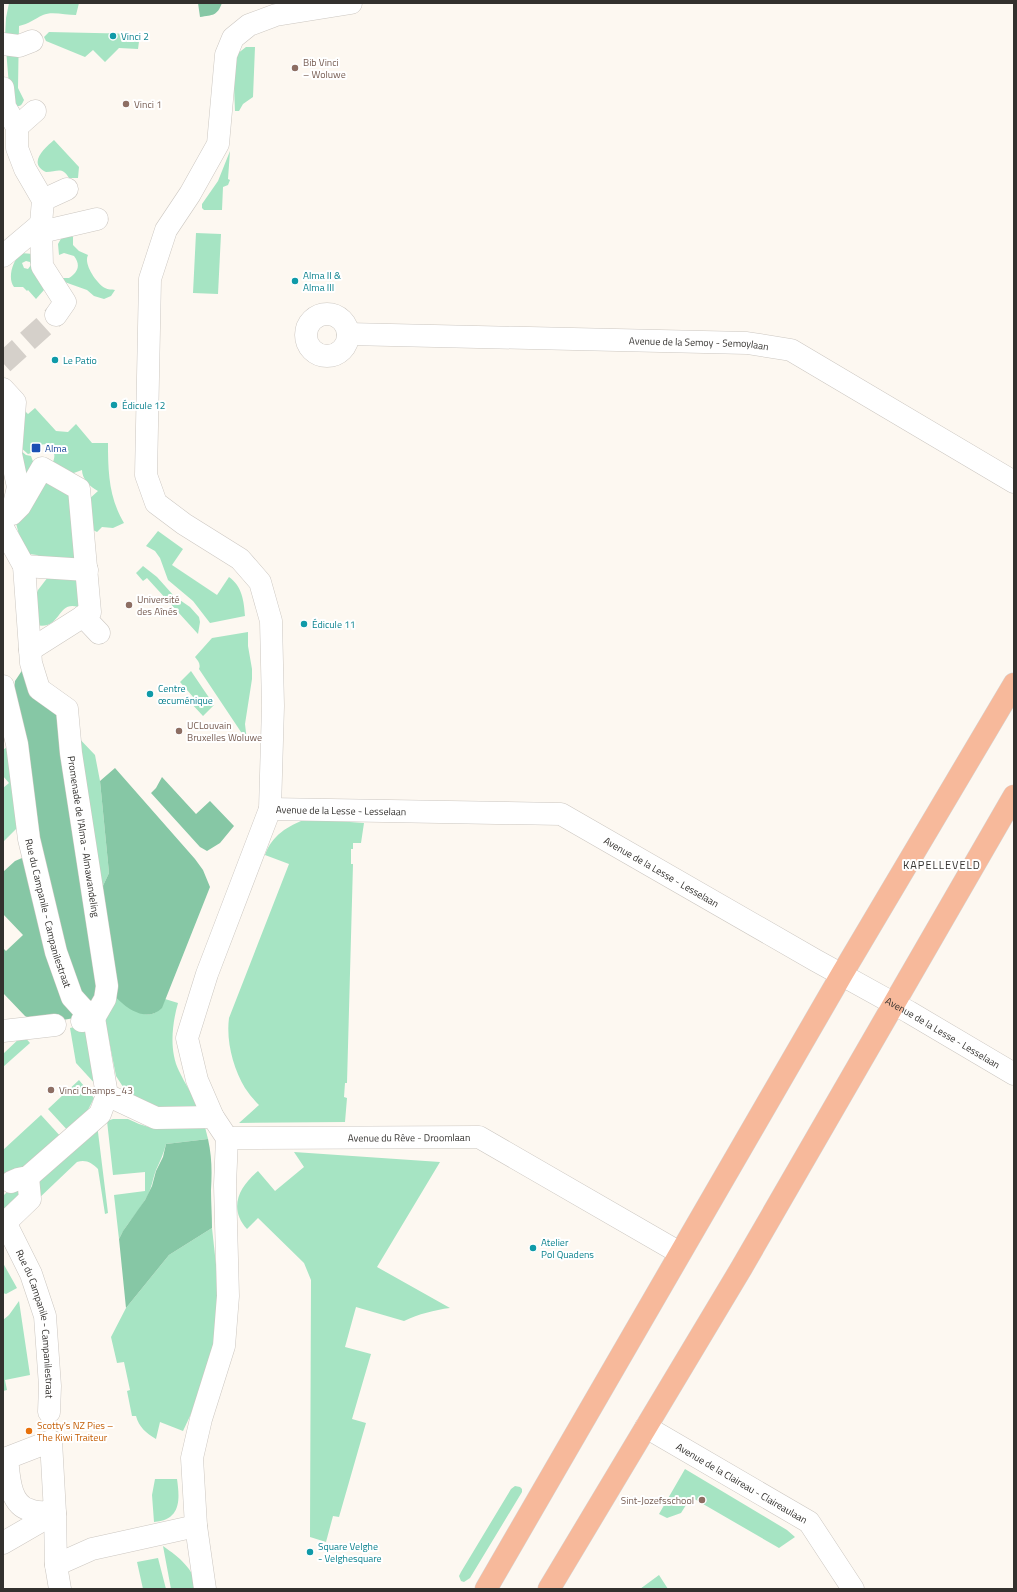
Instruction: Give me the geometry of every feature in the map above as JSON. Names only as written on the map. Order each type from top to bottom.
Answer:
[{"type":"main road","points":[[486,1589],[842,974],[1014,684]]},
{"type":"main road","points":[[549,1589],[738,1274],[1014,796]]},
{"type":"street","points":[[205,1589],[196,1526],[192,1458],[201,1419],[224,1346],[228,1296],[225,1185],[228,1138],[213,1117],[197,1080],[187,1038],[207,974],[270,809],[272,706],[271,621],[260,582],[240,559],[184,524],[156,503],[146,475],[150,279],[166,230],[190,194],[218,144],[226,55],[233,38],[249,25],[276,15],[351,3]]},
{"type":"street","points":[[3,44],[18,46],[32,41]]},
{"type":"street","points":[[3,88],[5,107],[17,127],[17,148],[24,169],[43,200],[41,228],[42,266],[66,302],[56,315]]},
{"type":"street","points":[[17,127],[35,111]]},
{"type":"street","points":[[43,200],[66,199]]},
{"type":"street","points":[[3,256],[41,228],[97,219]]},
{"type":"street","name":"Avenue de la Semoy - Semoylaan","points":[[348,334],[748,343],[791,350],[1014,482]]},
{"type":"street","points":[[3,390],[14,402],[9,418],[7,453],[18,487],[6,522]]},
{"type":"street","points":[[6,522],[20,506],[42,468],[79,489],[88,570],[90,612],[83,616],[30,661]]},
{"type":"street","name":"Promenade de l'Alma - Almawandeling","points":[[6,522],[24,566],[30,661],[39,689],[67,709],[71,753],[107,986],[105,999],[88,1019]]},
{"type":"street","points":[[24,566],[88,570]]},
{"type":"street","points":[[83,616],[98,632]]},
{"type":"street","name":"Rue du Campanile - Campanilestraat","points":[[3,686],[17,744],[29,839],[56,952],[72,997],[82,1008],[88,1019],[107,1095],[100,1114],[20,1180],[30,1199],[6,1222],[31,1274],[45,1316],[50,1386],[49,1412]]},
{"type":"street","name":"Avenue de la Lesse - Lesselaan","points":[[270,809],[561,814],[894,1003],[1014,1074]]},
{"type":"street","points":[[3,1031],[55,1025]]},
{"type":"street","points":[[107,1095],[156,1118],[213,1117]]},
{"type":"street","name":"Avenue du Rêve - Droomlaan","points":[[228,1138],[479,1137],[680,1254]]},
{"type":"street","name":"Avenue de la Claireau - Claireaulaan","points":[[646,1428],[809,1522],[852,1589]]},
{"type":"street","points":[[55,1513],[29,1510],[15,1501],[5,1458],[51,1440],[55,1513],[56,1565],[60,1589]]},
{"type":"street","points":[[3,1543],[55,1513]]},
{"type":"street","points":[[56,1565],[92,1549],[196,1526]]},
{"type":"green space","points":[[9,3],[79,3],[76,15],[54,13],[46,14],[19,26],[18,88],[24,100],[19,106],[16,106],[10,98],[5,37],[6,18]]},
{"type":"green space","points":[[198,3],[222,3],[216,13],[200,17]]},
{"type":"green space","points":[[49,32],[140,34],[138,49],[119,48],[105,62],[93,50],[85,57],[46,41],[44,37]]},
{"type":"green space","points":[[246,47],[255,47],[253,97],[243,104],[239,111],[235,111],[233,62],[237,54]]},
{"type":"green space","points":[[54,140],[79,167],[78,178],[69,178],[64,172],[59,170],[46,172],[38,164],[38,160],[43,151]]},
{"type":"green space","points":[[230,151],[228,179],[230,180],[228,185],[223,187],[222,210],[204,210],[202,208],[202,204],[218,181]]},
{"type":"green space","points":[[196,233],[221,234],[218,294],[193,293]]},
{"type":"green space","points":[[72,236],[73,245],[79,251],[88,255],[87,263],[98,282],[107,289],[115,290],[111,296],[104,299],[94,296],[87,290],[59,280],[61,278],[69,278],[78,268],[74,256],[64,253],[59,255],[58,244],[62,237]]},
{"type":"green space","points":[[21,253],[33,254],[45,287],[36,299],[28,290],[27,291],[23,287],[14,287],[12,283],[11,274],[13,264]],"holes":[[[26,261],[30,262],[31,265],[28,269],[24,268],[22,263]]]},
{"type":"green space","points":[[21,407],[28,414],[35,408],[56,431],[68,432],[76,424],[92,443],[108,443],[108,464],[112,494],[124,523],[113,528],[102,527],[97,532],[93,530],[88,500],[98,491],[83,477],[82,470],[71,474],[53,462],[54,452],[47,444],[38,445],[31,453],[28,454],[20,447]]},
{"type":"green space","points":[[20,450],[26,455],[31,456],[35,467],[20,505]]},
{"type":"green space","points":[[40,480],[72,494],[83,559],[41,558],[37,555],[29,554],[19,535],[16,523]]},
{"type":"green space","points":[[158,531],[183,549],[172,565],[217,595],[229,577],[240,589],[245,616],[210,623],[193,601],[168,580],[160,558],[155,551],[146,546]]},
{"type":"green space","points":[[143,566],[157,577],[174,596],[190,607],[199,617],[200,622],[198,634],[147,578],[143,581],[136,573]]},
{"type":"green space","points":[[73,571],[85,600],[78,607],[71,606],[66,608],[50,624],[44,626],[36,625],[35,597],[38,590],[48,577]]},
{"type":"green space","points":[[248,632],[252,679],[245,724],[247,741],[199,669],[200,667],[198,661],[195,657],[212,638]]},
{"type":"green space","points":[[23,669],[59,712],[102,976],[94,1000],[89,1001],[79,995],[49,888],[13,699],[15,681]]},
{"type":"green space","points":[[191,671],[214,705],[203,716],[190,702],[194,698],[180,682]]},
{"type":"green space","points":[[74,733],[95,755],[100,781],[109,873],[101,890]]},
{"type":"green space","points":[[7,747],[17,828],[3,842],[3,788],[9,783],[3,776],[3,750]]},
{"type":"green space","points":[[115,768],[195,859],[203,870],[210,887],[162,1008],[156,1013],[142,1014],[136,1012],[123,1004],[113,994],[101,890],[109,873],[100,781]]},
{"type":"green space","points":[[162,777],[196,814],[210,801],[234,826],[220,843],[207,851],[200,847],[151,793],[156,788]]},
{"type":"green space","points":[[306,819],[350,819],[350,822],[364,823],[361,843],[353,843],[353,849],[351,849],[351,864],[353,864],[347,1083],[345,1083],[344,1097],[347,1098],[345,1122],[239,1123],[259,1105],[245,1088],[237,1072],[231,1054],[228,1027],[229,1018],[289,864],[265,855],[272,842],[281,832]]},
{"type":"green space","points":[[22,858],[25,859],[80,1017],[40,1024],[25,1016],[3,993],[3,948],[6,951],[23,935],[3,914],[3,872],[15,861]]},
{"type":"green space","points":[[113,994],[127,1005],[141,1013],[148,1014],[154,1013],[160,1008],[165,999],[178,1003],[172,1037],[174,1055],[179,1071],[199,1107],[157,1109],[127,1093],[116,1076],[105,1020]]},
{"type":"green space","points":[[79,1026],[86,1029],[97,1086],[76,1063],[70,1028]]},
{"type":"green space","points":[[23,1035],[30,1043],[3,1067],[3,1054]]},
{"type":"green space","points":[[79,1080],[94,1098],[83,1120],[70,1133],[48,1109]]},
{"type":"green space","points":[[41,1115],[62,1138],[3,1183],[3,1150]]},
{"type":"green space","points":[[113,1119],[128,1119],[152,1128],[205,1127],[208,1139],[166,1144],[156,1170],[151,1189],[119,1239],[114,1195],[145,1191],[145,1172],[113,1175],[107,1121]]},
{"type":"green space","points":[[97,1124],[108,1213],[105,1214],[98,1169],[86,1161],[77,1162],[36,1201],[37,1176]]},
{"type":"green space","points":[[208,1139],[211,1164],[212,1228],[169,1255],[126,1308],[119,1239],[145,1200],[152,1186],[156,1171],[163,1157],[166,1144]]},
{"type":"green space","points":[[294,1152],[440,1162],[377,1267],[450,1308],[415,1316],[404,1321],[356,1307],[345,1347],[371,1354],[352,1419],[366,1423],[339,1517],[333,1516],[326,1542],[310,1537],[311,1280],[304,1263],[258,1218],[247,1229],[241,1221],[237,1206],[241,1191],[251,1177],[258,1171],[275,1191],[304,1167]]},
{"type":"green space","points":[[12,1187],[26,1193],[3,1217],[3,1196]]},
{"type":"green space","points":[[212,1228],[219,1292],[217,1339],[191,1414],[183,1431],[160,1422],[156,1439],[143,1429],[136,1416],[132,1416],[127,1391],[130,1390],[124,1362],[117,1363],[111,1337],[126,1308],[169,1255]]},
{"type":"green space","points":[[3,1263],[17,1288],[6,1294],[3,1293]]},
{"type":"green space","points":[[19,1301],[30,1375],[5,1380],[7,1390],[3,1391],[3,1320],[9,1315]]},
{"type":"green space","points":[[685,1469],[787,1530],[795,1537],[779,1548],[691,1497],[681,1513],[667,1518],[659,1514]]},
{"type":"green space","points":[[155,1479],[177,1479],[178,1501],[177,1508],[174,1513],[163,1520],[154,1522],[152,1495]]},
{"type":"green space","points":[[515,1486],[520,1487],[522,1492],[470,1578],[464,1582],[461,1581],[459,1576],[461,1572],[511,1489]]},
{"type":"green space","points":[[163,1546],[185,1564],[193,1575],[198,1589],[171,1589]]},
{"type":"green space","points":[[158,1558],[166,1589],[143,1589],[137,1562]]},
{"type":"green space","points":[[659,1575],[668,1589],[640,1589]]},
{"type":"tunnel","points":[[3,363],[56,315]]},
{"type":"place","name":"Vinci 2","points":[[113,36]]},
{"type":"place","name":"Bib Vinci – Woluwe","points":[[295,68]]},
{"type":"place","name":"Vinci 1","points":[[126,104]]},
{"type":"place","name":"Alma II & Alma III","points":[[295,281]]},
{"type":"place","name":"Le Patio","points":[[55,360]]},
{"type":"place","name":"Édicule 12","points":[[114,405]]},
{"type":"place","name":"Alma","points":[[36,448]]},
{"type":"place","name":"Université des Aînés","points":[[129,605]]},
{"type":"place","name":"Édicule 11","points":[[304,624]]},
{"type":"place","name":"Centre œcuménique","points":[[150,694]]},
{"type":"place","name":"UCLouvain Bruxelles Woluwe","points":[[179,731]]},
{"type":"place","name":"Vinci Champs_43","points":[[51,1090]]},
{"type":"place","name":"Atelier Pol Quadens","points":[[533,1248]]},
{"type":"place","name":"Scotty's NZ Pies – The Kiwi Traiteur","points":[[29,1431]]},
{"type":"place","name":"Sint-Jozefsschool","points":[[702,1500]]},
{"type":"place","name":"Square Velghe - Velghesquare","points":[[310,1552]]},
{"type":"district","name":"KAPELLEVELD","points":[[942,865]]}]
